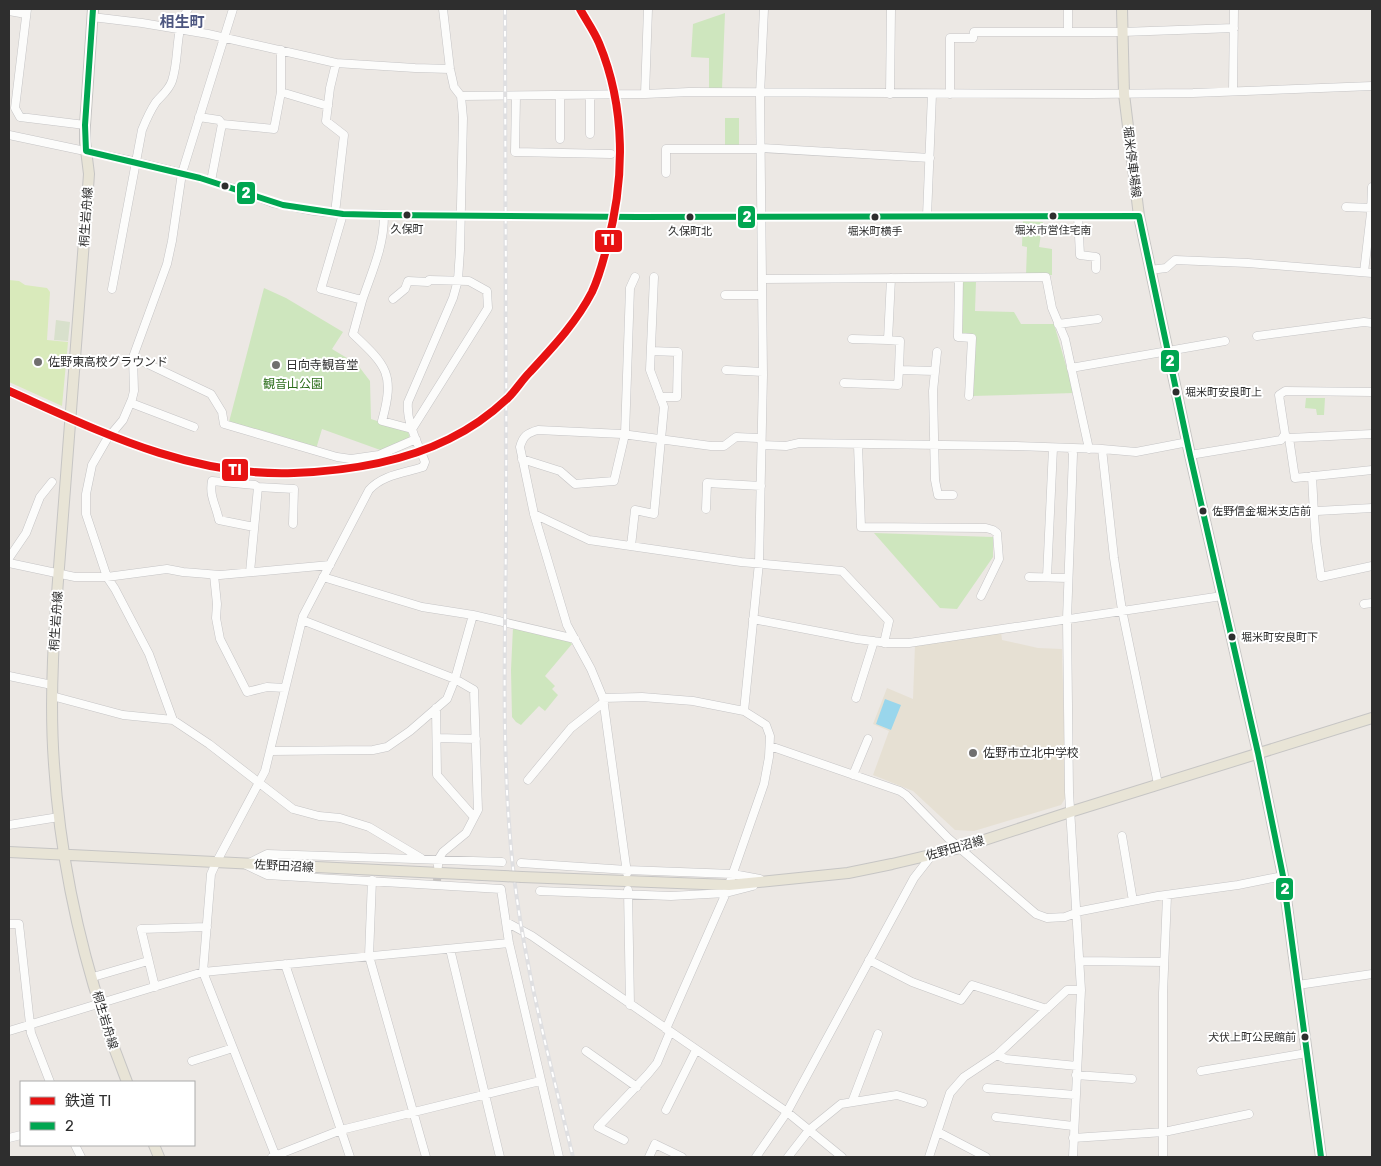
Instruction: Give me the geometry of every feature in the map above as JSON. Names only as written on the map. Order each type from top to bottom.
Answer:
[{"type":"main road","name":"堀米停車場線","points":[[1122,9],[1124,94],[1139,216],[1190,455],[1258,753],[1283,876],[1321,1157]]},
{"type":"main road","name":"桐生岩舟線","points":[[93,13],[85,125],[89,168],[52,685],[54,763],[64,854],[76,914],[99,1003],[127,1081]]},
{"type":"main road","name":"佐野田沼線","points":[[9,852],[727,889],[769,881],[848,872],[960,848],[1372,718]]},
{"type":"street","points":[[112,290],[142,130],[157,100],[168,90],[172,80],[179,29],[188,9]]},
{"type":"street","points":[[173,720],[149,654],[107,577],[86,514],[86,494],[92,465],[107,439],[123,420],[131,403],[134,391],[133,357],[167,264],[182,173],[232,9]]},
{"type":"street","points":[[443,9],[450,68],[454,87],[461,96],[463,118],[458,280],[453,298],[408,402],[407,412],[425,462],[423,467],[383,479],[375,483],[369,490],[302,620],[266,771],[211,874],[203,972],[274,1157],[341,1130],[540,1081]]},
{"type":"street","points":[[645,94],[648,9]]},
{"type":"street","points":[[744,711],[760,563],[763,372],[760,94],[764,9]]},
{"type":"street","points":[[890,94],[891,9]]},
{"type":"street","points":[[1068,9],[1068,32]]},
{"type":"street","points":[[1233,91],[1234,9]]},
{"type":"street","points":[[9,11],[26,11],[16,113],[20,117],[85,125]]},
{"type":"street","points":[[93,13],[223,37],[336,63],[415,68],[450,68]]},
{"type":"street","points":[[950,94],[950,38],[973,38],[974,32],[1122,32],[1234,28]]},
{"type":"street","points":[[199,117],[219,120],[222,124],[274,129],[280,92],[281,50]]},
{"type":"street","points":[[336,63],[330,88],[326,121],[344,135],[339,213],[321,289],[362,300]]},
{"type":"street","points":[[461,96],[689,92],[760,94],[1124,94],[1372,86]]},
{"type":"street","points":[[280,92],[328,106]]},
{"type":"street","points":[[927,216],[932,94]]},
{"type":"street","points":[[560,95],[560,139]]},
{"type":"street","points":[[590,95],[590,134]]},
{"type":"street","points":[[516,96],[515,152],[612,154]]},
{"type":"street","points":[[211,181],[222,124]]},
{"type":"street","points":[[9,134],[182,173],[273,203],[339,213],[384,215],[1139,216]]},
{"type":"street","points":[[666,173],[666,149],[756,150],[760,148],[930,158]]},
{"type":"street","points":[[1150,270],[1166,268],[1175,260],[1368,273],[1372,187]]},
{"type":"street","points":[[1346,208],[1372,208]]},
{"type":"street","points":[[384,215],[384,234],[379,254],[362,300],[354,334],[384,367],[388,377],[388,400],[382,421],[412,429]]},
{"type":"street","points":[[1078,216],[1080,255],[1096,257],[1096,269]]},
{"type":"street","points":[[522,459],[560,471],[576,484],[614,481],[625,434],[630,288],[635,277]]},
{"type":"street","points":[[631,546],[635,510],[654,514],[664,407],[650,370],[654,277]]},
{"type":"street","points":[[762,279],[1046,277],[1052,308],[1064,339],[1089,449]]},
{"type":"street","points":[[888,340],[891,278]]},
{"type":"street","points":[[959,278],[958,337],[972,338],[969,396]]},
{"type":"street","points":[[393,299],[405,289],[408,280],[428,282],[429,280],[458,280],[469,282],[487,291],[488,308],[412,429]]},
{"type":"street","points":[[725,295],[762,295]]},
{"type":"street","points":[[1058,324],[1098,319]]},
{"type":"street","points":[[1257,336],[1364,322],[1372,323]]},
{"type":"street","points":[[844,383],[898,385],[900,341],[852,340]]},
{"type":"street","points":[[1071,368],[1225,341]]},
{"type":"street","points":[[651,351],[678,352],[677,397],[660,397]]},
{"type":"street","points":[[937,352],[933,391],[935,480],[938,495],[953,494]]},
{"type":"street","points":[[133,357],[211,394],[222,412],[224,424],[268,438],[337,457],[351,458],[379,455],[416,439]]},
{"type":"street","points":[[726,370],[763,372]]},
{"type":"street","points":[[899,370],[935,371]]},
{"type":"street","points":[[1372,392],[1284,392],[1279,396],[1295,478],[1372,470]]},
{"type":"street","points":[[131,403],[194,427]]},
{"type":"street","points":[[627,872],[604,700],[591,669],[566,625],[534,514],[522,459],[520,447],[522,439],[527,433],[538,430],[625,434],[711,446],[724,446],[736,437],[758,438],[762,442],[786,446],[799,443],[934,445],[1102,449],[1136,452],[1188,442]]},
{"type":"street","points":[[1190,455],[1281,440],[1287,436],[1372,434]]},
{"type":"street","points":[[858,445],[861,527],[986,528],[997,533],[999,560],[981,596]]},
{"type":"street","points":[[1047,577],[1053,448]]},
{"type":"street","points":[[1071,448],[1073,454],[1067,619],[1070,812],[1081,961],[1072,1138],[1073,1157]]},
{"type":"street","points":[[1102,449],[1114,558],[1122,610],[1158,784]]},
{"type":"street","points":[[1312,476],[1316,542],[1321,576],[1372,566]]},
{"type":"street","points":[[254,527],[219,520],[210,492],[212,481],[255,485],[258,487],[294,489],[293,524]]},
{"type":"street","points":[[9,558],[26,533],[40,497],[52,482]]},
{"type":"street","points":[[706,509],[707,483],[761,486]]},
{"type":"street","points":[[250,572],[258,487]]},
{"type":"street","points":[[1314,514],[1317,511],[1372,508]]},
{"type":"street","points":[[534,514],[589,540],[740,562],[842,571],[888,621],[884,642]]},
{"type":"street","points":[[9,563],[75,577],[107,577],[167,569],[214,575],[330,565]]},
{"type":"street","points":[[214,575],[217,604],[216,618],[220,639],[247,692],[266,688],[285,688]]},
{"type":"street","points":[[323,577],[422,607],[473,616],[574,639]]},
{"type":"street","points":[[1029,577],[1068,578]]},
{"type":"street","points":[[753,619],[874,641],[909,643],[1222,596]]},
{"type":"street","points":[[270,751],[373,750],[387,747],[410,731],[447,699],[456,678],[473,616]]},
{"type":"street","points":[[302,620],[456,678],[474,690],[478,810],[466,833],[443,852],[438,863]]},
{"type":"street","points":[[856,698],[874,641]]},
{"type":"street","points":[[9,676],[52,685]]},
{"type":"street","points":[[52,696],[123,715],[173,720],[209,744],[293,809],[318,816],[340,818],[369,827],[421,858],[438,863],[502,862]]},
{"type":"street","points":[[528,780],[572,728],[604,700],[642,697],[693,701],[744,711],[766,725],[770,736],[764,784],[733,874],[668,1031],[657,1063],[598,1128],[624,1140]]},
{"type":"street","points":[[436,708],[437,775],[474,817]]},
{"type":"street","points":[[437,738],[476,739]]},
{"type":"street","points":[[853,775],[868,739]]},
{"type":"street","points":[[770,746],[900,791],[960,848],[1036,914],[1047,918],[1065,917],[1081,911],[1133,900],[1238,885],[1283,876]]},
{"type":"street","points":[[9,825],[59,817]]},
{"type":"street","points":[[1122,836],[1133,900]]},
{"type":"street","points":[[245,864],[267,854],[421,858]]},
{"type":"street","points":[[756,1157],[786,1112],[914,878],[932,855]]},
{"type":"street","points":[[521,862],[627,872],[733,874],[769,881]]},
{"type":"street","points":[[245,864],[267,875],[437,883],[501,889],[509,943],[559,1157]]},
{"type":"street","points":[[372,880],[369,956],[426,1157]]},
{"type":"street","points":[[540,891],[628,892],[671,896],[727,889]]},
{"type":"street","points":[[628,892],[630,1005]]},
{"type":"street","points":[[1163,1157],[1164,962],[1167,896]]},
{"type":"street","points":[[506,922],[532,936],[786,1112],[842,1157]]},
{"type":"street","points":[[9,924],[19,924],[31,1033],[50,1081]]},
{"type":"street","points":[[154,987],[141,929],[207,927]]},
{"type":"street","points":[[9,1031],[203,972],[509,943]]},
{"type":"street","points":[[450,949],[500,1157]]},
{"type":"street","points":[[869,960],[912,982],[961,1000],[972,985],[1047,1009]]},
{"type":"street","points":[[92,977],[148,961]]},
{"type":"street","points":[[1081,961],[1164,962]]},
{"type":"street","points":[[284,964],[350,1157]]},
{"type":"street","points":[[1298,985],[1372,974]]},
{"type":"street","points":[[929,1157],[950,1092],[964,1077],[997,1055],[1067,990],[1081,990]]},
{"type":"street","points":[[852,1102],[878,1034]]},
{"type":"street","points":[[192,1061],[233,1048]]},
{"type":"street","points":[[666,1110],[696,1050]]},
{"type":"street","points":[[586,1051],[636,1087]]},
{"type":"street","points":[[1202,1071],[1307,1054]]},
{"type":"street","points":[[997,1055],[1006,1059],[1077,1066]]},
{"type":"street","points":[[1076,1075],[1132,1078]]},
{"type":"street","points":[[987,1088],[1075,1095]]},
{"type":"street","points":[[788,1157],[809,1130],[841,1104],[897,1095],[923,1104]]},
{"type":"street","points":[[1072,1138],[1164,1132],[1249,1114]]},
{"type":"street","points":[[996,1117],[1073,1126]]},
{"type":"street","points":[[938,1132],[986,1157]]},
{"type":"street","points":[[649,1157],[655,1144],[682,1157]]},
{"type":"shaded area","name":"佐野市立北中学校","points":[[1001,632],[1002,640],[1038,648],[1062,649],[1066,797],[1061,805],[974,831],[955,830],[913,791],[873,775],[889,731],[873,724],[887,688],[913,699],[915,645]]},
{"type":"green space","points":[[725,13],[722,89],[709,89],[709,58],[691,57],[693,24]]},
{"type":"green space","points":[[725,118],[739,118],[739,145],[725,145]]},
{"type":"green space","points":[[1023,221],[1043,222],[1039,247],[1052,249],[1052,275],[1026,275],[1027,247],[1022,246]]},
{"type":"green space","name":"佐野東高校グラウンド","points":[[9,280],[19,281],[25,285],[47,288],[50,292],[47,340],[68,342],[62,406],[9,382]]},
{"type":"green space","points":[[961,280],[976,281],[975,311],[1014,312],[1021,324],[1054,324],[1074,393],[972,396],[974,336],[960,335]]},
{"type":"green space","name":"観音山公園","points":[[264,288],[286,298],[343,332],[332,349],[357,364],[370,381],[371,419],[408,431],[410,439],[383,451],[322,429],[316,449],[229,422]]},
{"type":"green space","points":[[56,320],[70,322],[68,341],[54,340]]},
{"type":"green space","points":[[1306,398],[1325,398],[1324,415],[1317,415],[1316,409],[1305,408]]},
{"type":"green space","points":[[874,533],[993,537],[993,557],[957,609],[940,608]]},
{"type":"green space","points":[[513,627],[569,641],[572,644],[545,676],[555,686],[552,689],[558,695],[545,711],[539,706],[521,725],[512,717],[511,670]]},
{"type":"water","points":[[885,699],[901,705],[891,730],[876,724]]},
{"type":"tunnel","points":[[437,881],[438,868]]},
{"type":"railway","points":[[505,9],[506,779],[513,868],[524,941],[547,1050],[573,1157]]},
{"type":"rail line","name":"TI","points":[[9,391],[78,422],[147,449],[182,460],[219,468],[256,472],[314,472],[354,468],[393,460],[431,447],[472,426],[508,398],[556,344],[592,292],[605,252],[617,195],[620,144],[618,118],[608,68],[597,39],[580,9]]},
{"type":"transit line","name":"2","points":[[93,9],[85,125],[86,151],[200,178],[283,205],[343,214],[384,215],[637,217],[1139,216],[1190,455],[1258,753],[1283,876],[1321,1157]]},
{"type":"place","name":"久保町","points":[[407,215]]},
{"type":"place","name":"堀米市営住宅南","points":[[1053,216]]},
{"type":"place","name":"久保町北","points":[[690,217]]},
{"type":"place","name":"堀米町横手","points":[[875,217]]},
{"type":"place","name":"佐野東高校グラウンド","points":[[38,362]]},
{"type":"place","name":"日向寺観音堂","points":[[276,365]]},
{"type":"place","name":"堀米町安良町上","points":[[1176,392]]},
{"type":"place","name":"佐野信金堀米支店前","points":[[1203,511]]},
{"type":"place","name":"堀米町安良町下","points":[[1232,637]]},
{"type":"place","name":"佐野市立北中学校","points":[[973,753]]},
{"type":"place","name":"犬伏上町公民館前","points":[[1305,1037]]},
{"type":"district","name":"相生町","points":[[182,22]]}]
